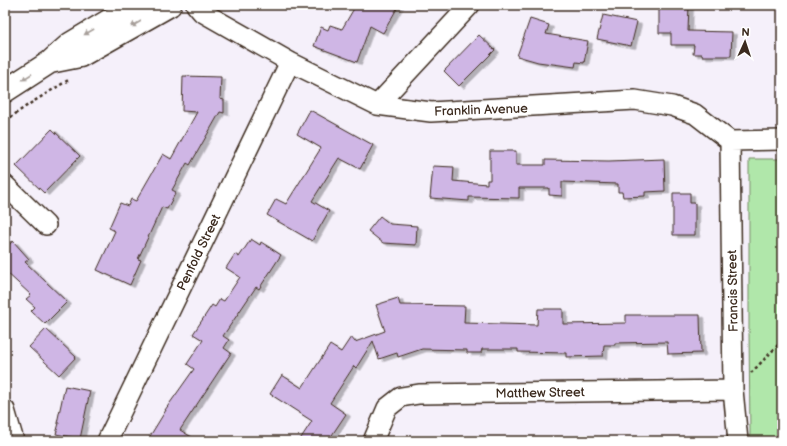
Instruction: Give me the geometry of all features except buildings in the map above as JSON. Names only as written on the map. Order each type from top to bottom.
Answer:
[{"type":"highway","points":[[5,91],[50,62],[70,44],[135,5]]},
{"type":"highway","points":[[50,62],[80,56],[170,5]]},
{"type":"street","name":"Franklin Avenue","points":[[196,5],[202,12],[290,62],[377,105],[431,112],[636,100],[672,106],[694,114],[730,142]]},
{"type":"street","points":[[377,105],[470,5]]},
{"type":"street","name":"Penfold Street","points":[[107,441],[290,62]]},
{"type":"street","points":[[730,142],[782,140]]},
{"type":"street","name":"Francis Street","points":[[730,142],[734,390],[738,441]]},
{"type":"street","points":[[5,185],[46,225]]},
{"type":"street","name":"Matthew Street","points":[[373,441],[386,408],[401,397],[419,394],[734,390]]},
{"type":"street","points":[[5,410],[14,441]]},
{"type":"path","points":[[734,390],[782,340]]},
{"type":"green space","points":[[749,159],[782,159],[782,441],[751,441],[750,435]]}]
